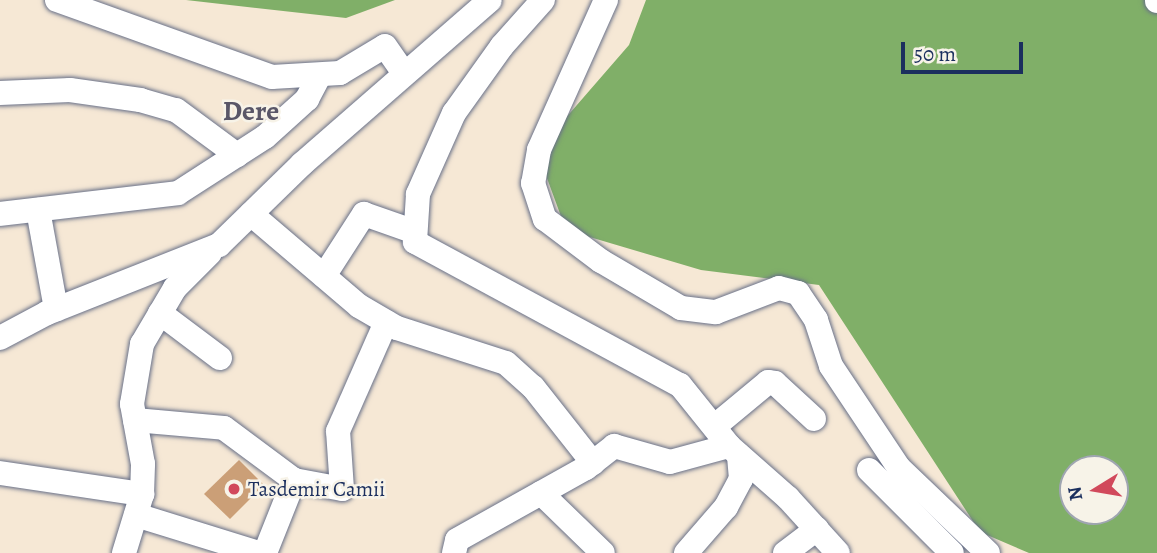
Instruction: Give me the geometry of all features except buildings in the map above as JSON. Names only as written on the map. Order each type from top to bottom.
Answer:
[{"type":"street","points":[[57,0],[272,77],[340,73],[385,46],[404,73]]},
{"type":"street","points":[[124,553],[139,504],[144,464],[132,404],[142,344],[175,288],[404,73],[490,0]]},
{"type":"street","points":[[543,0],[502,46],[454,114],[418,194],[415,242],[680,385],[734,450],[817,529],[838,553]]},
{"type":"street","points":[[606,0],[539,150],[533,183],[545,219],[601,261],[681,308],[716,312],[779,288],[798,293],[816,320],[831,366],[899,468],[988,553]]},
{"type":"street","points":[[0,214],[178,193],[237,155],[307,99],[320,75]]},
{"type":"street","points":[[0,93],[71,90],[140,100],[176,110],[237,155]]},
{"type":"street","points":[[38,210],[56,309]]},
{"type":"street","points":[[251,214],[324,276],[386,322],[506,363],[533,387],[593,463]]},
{"type":"street","points":[[324,276],[364,214],[415,232]]},
{"type":"street","points":[[0,338],[56,309],[219,245]]},
{"type":"street","points":[[160,313],[220,358]]},
{"type":"street","points":[[135,420],[225,428],[294,480],[342,489],[338,431],[386,322]]},
{"type":"street","points":[[715,426],[768,382],[775,383],[814,419]]},
{"type":"street","points":[[454,553],[457,540],[593,463],[614,446],[670,462],[734,450]]},
{"type":"street","points":[[686,553],[726,506],[741,480],[734,450]]},
{"type":"street","points":[[869,471],[952,553]]},
{"type":"street","points":[[0,473],[139,504],[258,553]]},
{"type":"street","points":[[265,553],[294,480]]},
{"type":"street","points":[[541,493],[603,553]]},
{"type":"street","points":[[785,553],[817,529]]},
{"type":"green space","points":[[186,0],[395,0],[346,18]]},
{"type":"green space","points":[[646,0],[1157,0],[1157,553],[1029,553],[980,532],[819,285],[701,270],[566,230],[537,151],[629,45]]},
{"type":"place","name":"Tasdemir Camii","points":[[234,489]]},
{"type":"district","name":"Dere","points":[[251,111]]}]
